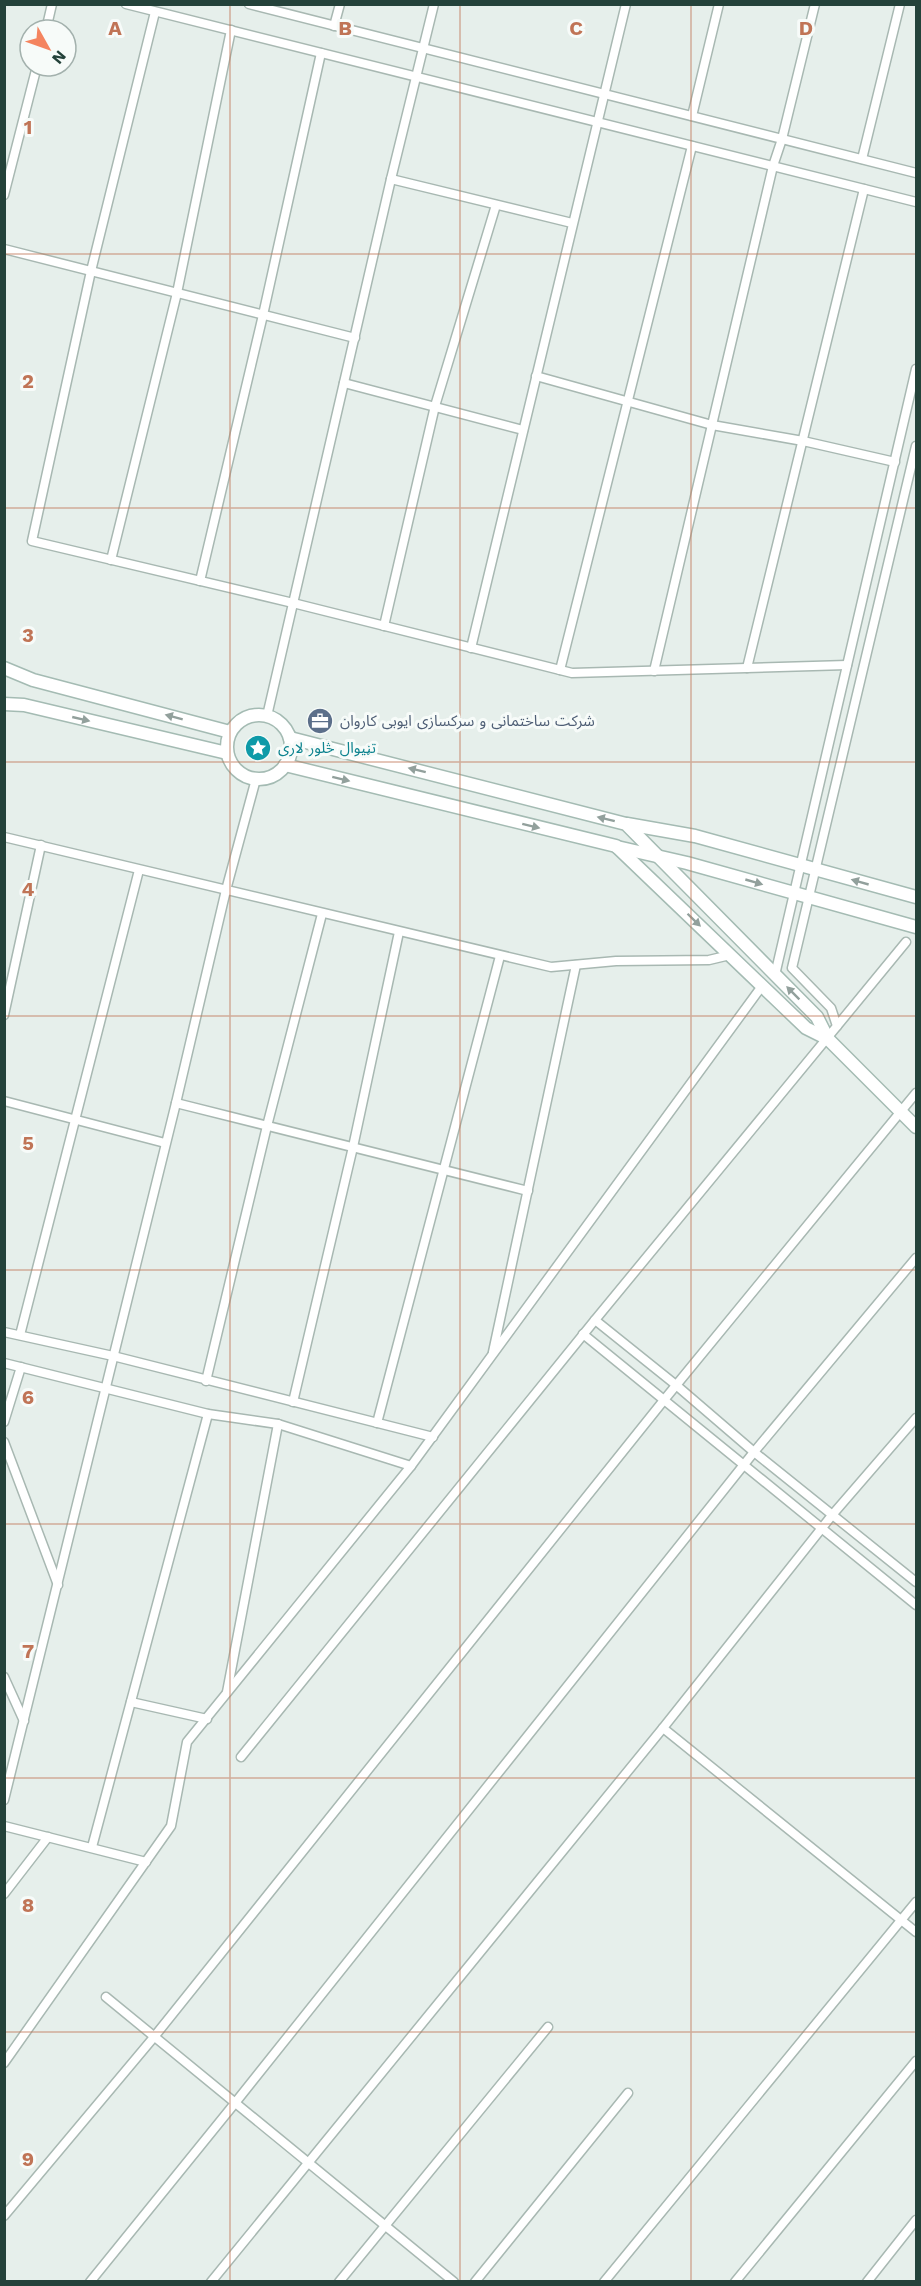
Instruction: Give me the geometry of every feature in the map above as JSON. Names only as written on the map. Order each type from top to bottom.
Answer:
[{"type":"street","points":[[126,4],[916,202]]},
{"type":"street","points":[[249,4],[916,173]]},
{"type":"street","points":[[334,26],[340,4]]},
{"type":"street","points":[[267,716],[391,179],[434,4]]},
{"type":"street","points":[[471,648],[626,4]]},
{"type":"street","points":[[692,116],[719,4]]},
{"type":"street","points":[[654,671],[772,166],[782,139],[815,4]]},
{"type":"street","points":[[862,159],[900,4]]},
{"type":"street","points":[[154,12],[91,271],[32,541],[572,673],[847,665]]},
{"type":"street","points":[[111,560],[177,293],[231,30]]},
{"type":"street","points":[[200,581],[321,53]]},
{"type":"street","points":[[4,195],[34,78]]},
{"type":"street","points":[[560,670],[692,146]]},
{"type":"street","points":[[391,179],[572,223]]},
{"type":"street","points":[[747,668],[864,189]]},
{"type":"street","points":[[384,626],[435,406],[496,205]]},
{"type":"street","points":[[4,249],[355,338]]},
{"type":"street","points":[[775,975],[916,369]]},
{"type":"street","points":[[536,376],[712,425],[803,441],[895,462]]},
{"type":"street","points":[[344,383],[523,430]]},
{"type":"street","points":[[837,1026],[831,1008],[792,968],[916,446]]},
{"type":"street","points":[[4,668],[33,680],[230,732]]},
{"type":"street","points":[[4,704],[24,705],[227,753]]},
{"type":"street","points":[[256,715],[267,716],[285,728],[290,738],[291,748],[285,765],[276,774],[256,779],[238,771],[227,753],[227,742],[230,732],[246,718],[256,715]]},
{"type":"street","points":[[290,738],[627,824],[695,836],[916,897]]},
{"type":"street","points":[[285,765],[658,856],[916,927]]},
{"type":"street","points":[[4,1800],[176,1103],[226,890],[256,779]]},
{"type":"street","points":[[627,824],[817,1017],[828,1039]]},
{"type":"street","points":[[4,837],[551,967],[616,961],[709,960],[729,955]]},
{"type":"street","points":[[4,1015],[41,845]]},
{"type":"street","points":[[616,846],[806,1028],[828,1039],[916,1127]]},
{"type":"street","points":[[20,1335],[139,870]]},
{"type":"street","points":[[206,1381],[267,1126],[322,914]]},
{"type":"street","points":[[292,1402],[353,1147],[399,932]]},
{"type":"street","points":[[242,1757],[595,1320],[906,942]]},
{"type":"street","points":[[377,1423],[501,956]]},
{"type":"street","points":[[492,1355],[576,965]]},
{"type":"street","points":[[4,2063],[171,1826],[187,1743],[411,1466],[762,986]]},
{"type":"street","points":[[4,2216],[154,2037],[676,1385],[916,1093]]},
{"type":"street","points":[[4,1101],[165,1143]]},
{"type":"street","points":[[176,1103],[528,1191]]},
{"type":"street","points":[[90,2282],[744,1464],[916,1258]]},
{"type":"street","points":[[595,1320],[916,1582]]},
{"type":"street","points":[[4,1332],[113,1356],[433,1437]]},
{"type":"street","points":[[584,1334],[916,1605]]},
{"type":"street","points":[[4,1364],[208,1414],[278,1424],[411,1466]]},
{"type":"street","points":[[4,1422],[21,1367]]},
{"type":"street","points":[[92,1848],[208,1414]]},
{"type":"street","points":[[211,2282],[663,1728],[833,1514],[916,1418]]},
{"type":"street","points":[[226,1694],[278,1424]]},
{"type":"street","points":[[4,1442],[58,1585]]},
{"type":"street","points":[[4,1677],[24,1721]]},
{"type":"street","points":[[131,1702],[207,1719]]},
{"type":"street","points":[[663,1728],[903,1919],[916,1932]]},
{"type":"street","points":[[4,1826],[146,1862]]},
{"type":"street","points":[[4,1894],[48,1836]]},
{"type":"street","points":[[604,2282],[916,1902]]},
{"type":"street","points":[[106,1997],[454,2282]]},
{"type":"street","points":[[339,2282],[548,2027]]},
{"type":"street","points":[[735,2282],[916,2061]]},
{"type":"street","points":[[475,2282],[628,2093]]},
{"type":"street","points":[[867,2282],[916,2220]]},
{"type":"place","name":"شرکت ساختمانی و سرکسازی ایوبی کاروان","points":[[320,721]]},
{"type":"place","name":"تڼیوال څلور لاری","points":[[258,748]]}]
